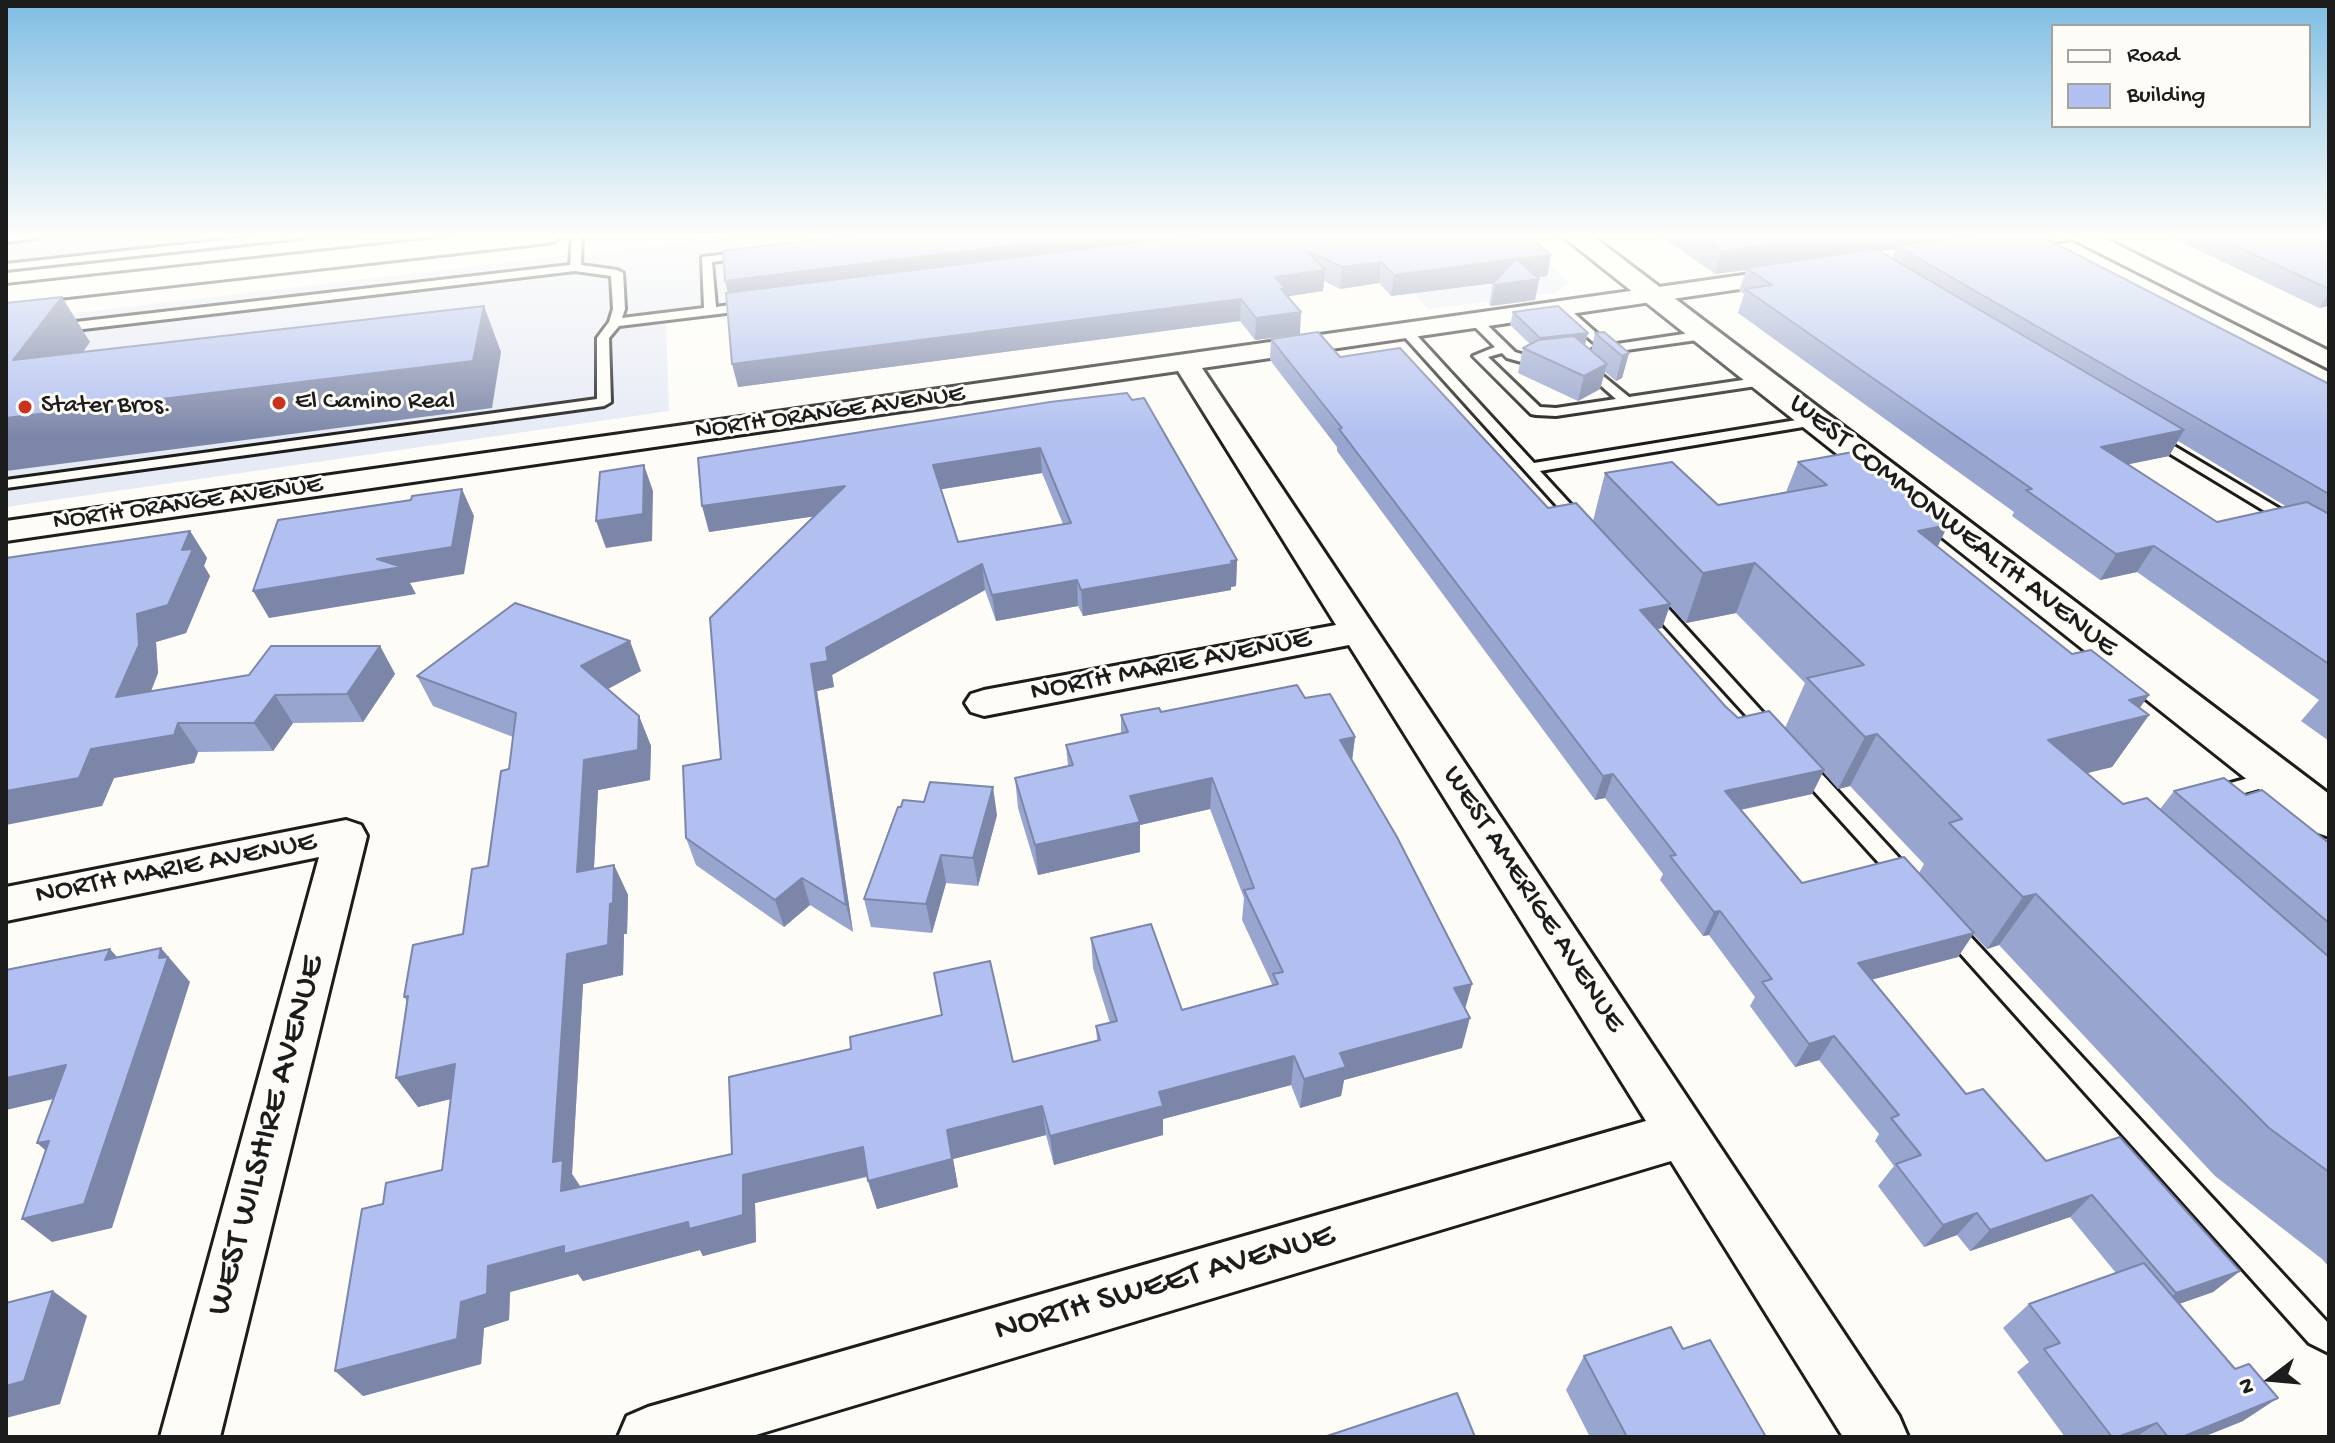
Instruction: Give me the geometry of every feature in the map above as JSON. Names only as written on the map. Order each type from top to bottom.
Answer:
[{"type":"main road","name":"WEST COMMONWEALTH AVENUE","points":[[1661,302],[1815,421],[1885,482],[2329,819]]},
{"type":"street","name":"NORTH ORANGE AVENUE","points":[[6,531],[1609,302]]},
{"type":"street","points":[[2213,302],[2329,361]]},
{"type":"street","name":"WEST AMERIGE AVENUE","points":[[1186,363],[1878,1437]]},
{"type":"street","name":"NORTH MARIE AVENUE","points":[[984,703],[1359,632]]},
{"type":"street","name":"NORTH MARIE AVENUE","points":[[6,904],[346,836]]},
{"type":"street","name":"WEST WILSHIRE AVENUE","points":[[190,1437],[346,836]]},
{"type":"street","name":"NORTH SWEET AVENUE","points":[[648,1437],[1683,1134]]},
{"type":"lane","points":[[37,331],[283,302]]},
{"type":"lane","points":[[6,484],[604,402],[603,338],[615,323],[619,302]]},
{"type":"lane","points":[[709,302],[710,311]]},
{"type":"lane","points":[[615,323],[768,304]]},
{"type":"lane","points":[[1562,309],[1608,349]]},
{"type":"lane","points":[[1476,321],[1511,355],[1525,359],[1556,355]]},
{"type":"lane","points":[[1406,331],[1595,539]]},
{"type":"lane","points":[[1626,401],[1578,353],[1704,335]]},
{"type":"lane","points":[[1504,348],[1479,356],[1536,411],[1556,412],[1763,381]]},
{"type":"lane","points":[[1531,468],[1815,421]]},
{"type":"lane","points":[[2139,429],[2329,545]]},
{"type":"lane","points":[[1637,585],[1914,889]]},
{"type":"lane","points":[[2188,802],[2276,777]]},
{"type":"lane","points":[[1935,912],[2319,1333],[2329,1339]]},
{"type":"shaded area","points":[[166,302],[832,302],[666,323],[669,411],[6,507],[6,321]]},
{"type":"shaded area","points":[[1422,302],[1481,302],[1428,309]]},
{"type":"building","points":[[58,302],[13,360],[484,306],[473,361],[6,418],[6,303]]},
{"type":"building","points":[[727,302],[1215,302],[732,364]]},
{"type":"building","points":[[1244,302],[1293,302],[1301,312],[1256,318]]},
{"type":"building","points":[[1764,302],[1967,302],[2184,430],[2101,447],[2217,522],[2307,502],[2329,514],[2329,664],[2154,546],[2116,554],[2026,490],[2032,489]]},
{"type":"building","points":[[1995,302],[2170,302],[2329,384],[2329,494]]},
{"type":"building","points":[[1558,306],[1588,333],[1540,338],[1513,312]]},
{"type":"building","points":[[1318,332],[1340,357],[1400,348],[1548,508],[1576,503],[1670,604],[1640,610],[1725,706],[1738,718],[1769,711],[1824,770],[1725,791],[1802,883],[1904,857],[1974,933],[1858,963],[1966,1094],[1983,1089],[2046,1161],[2120,1137],[2240,1271],[2176,1293],[2092,1195],[1990,1230],[1977,1213],[1943,1225],[1896,1164],[1921,1155],[1891,1118],[1899,1115],[1834,1036],[1809,1044],[1762,982],[1772,979],[1720,911],[1714,912],[1670,856],[1676,855],[1613,774],[1603,776],[1339,429],[1342,428],[1271,339]]},
{"type":"building","points":[[1604,332],[1629,353],[1622,356],[1595,333]]},
{"type":"building","points":[[1574,336],[1607,364],[1584,376],[1523,348],[1538,340]]},
{"type":"building","points":[[1127,393],[1132,400],[1144,398],[1237,560],[1231,561],[1232,564],[1081,590],[1077,580],[992,595],[982,564],[826,648],[828,661],[811,664],[846,905],[802,878],[775,900],[686,838],[683,766],[721,759],[710,618],[845,486],[702,506],[698,458],[1050,402]],"holes":[[[1040,448],[1071,523],[958,542],[933,465]]]},
{"type":"building","points":[[1853,452],[1948,525],[1918,531],[2072,654],[2091,650],[2149,695],[2129,700],[2149,715],[2048,740],[2123,804],[2147,798],[2329,957],[2329,1172],[2269,1128],[2036,894],[2023,897],[1949,823],[1962,819],[1877,734],[1865,737],[1807,678],[1864,665],[1755,563],[1703,573],[1605,473],[1672,462],[1718,505],[1827,485],[1798,462]]},
{"type":"building","points":[[644,465],[643,514],[596,521],[600,472]]},
{"type":"building","points":[[462,489],[452,547],[377,559],[402,567],[253,591],[278,520]]},
{"type":"building","points":[[190,531],[182,550],[193,549],[168,605],[137,614],[139,645],[116,697],[249,675],[271,646],[380,646],[347,694],[275,695],[254,723],[178,723],[174,735],[91,749],[79,778],[6,791],[6,558]]},
{"type":"building","points":[[515,603],[630,641],[581,666],[639,716],[638,750],[584,760],[577,872],[614,865],[613,903],[610,904],[608,945],[567,954],[553,1162],[563,1160],[561,1191],[732,1154],[729,1077],[851,1049],[850,1037],[942,1015],[934,973],[990,961],[1013,1062],[1100,1040],[1096,1026],[1117,1021],[1091,938],[1151,924],[1182,1010],[1278,984],[1273,974],[1283,972],[1244,890],[1254,888],[1212,778],[1130,796],[1140,822],[1035,845],[1015,778],[1073,765],[1066,745],[1128,732],[1121,715],[1159,708],[1161,712],[1297,685],[1305,698],[1330,694],[1355,737],[1340,740],[1397,837],[1472,984],[1454,988],[1470,1018],[1340,1053],[1346,1067],[1304,1079],[1294,1056],[1159,1092],[1163,1106],[1050,1136],[1042,1106],[947,1130],[952,1159],[868,1181],[863,1147],[743,1175],[743,1215],[689,1229],[688,1222],[564,1254],[564,1246],[488,1266],[487,1294],[461,1302],[457,1339],[335,1371],[362,1209],[383,1204],[386,1183],[442,1170],[455,1064],[396,1078],[408,996],[404,997],[413,945],[463,934],[472,869],[488,866],[501,771],[509,769],[516,713],[417,676]]},
{"type":"building","points":[[2224,778],[2246,795],[2262,790],[2329,843],[2329,923],[2174,791]]},
{"type":"building","points":[[930,782],[993,787],[973,858],[941,855],[926,904],[864,899],[898,807],[901,807],[903,800],[924,802]]},
{"type":"building","points":[[161,948],[159,958],[168,957],[84,1204],[22,1219],[49,1141],[37,1143],[66,1065],[6,1078],[6,970],[110,949],[105,960]]},
{"type":"building","points":[[2144,1263],[2235,1369],[2249,1364],[2278,1398],[2182,1437],[2168,1437],[2157,1423],[2112,1437],[2044,1349],[2060,1343],[2029,1304]]},
{"type":"building","points":[[53,1291],[24,1381],[6,1386],[6,1303]]},
{"type":"building","points":[[1671,1327],[1683,1349],[1710,1340],[1766,1437],[1627,1437],[1584,1356]]},
{"type":"building","points":[[1457,1393],[1475,1437],[1324,1437]]},
{"type":"place","name":"El Camino Real","points":[[279,403]]},
{"type":"place","name":"Stater Bros.","points":[[25,407]]}]
